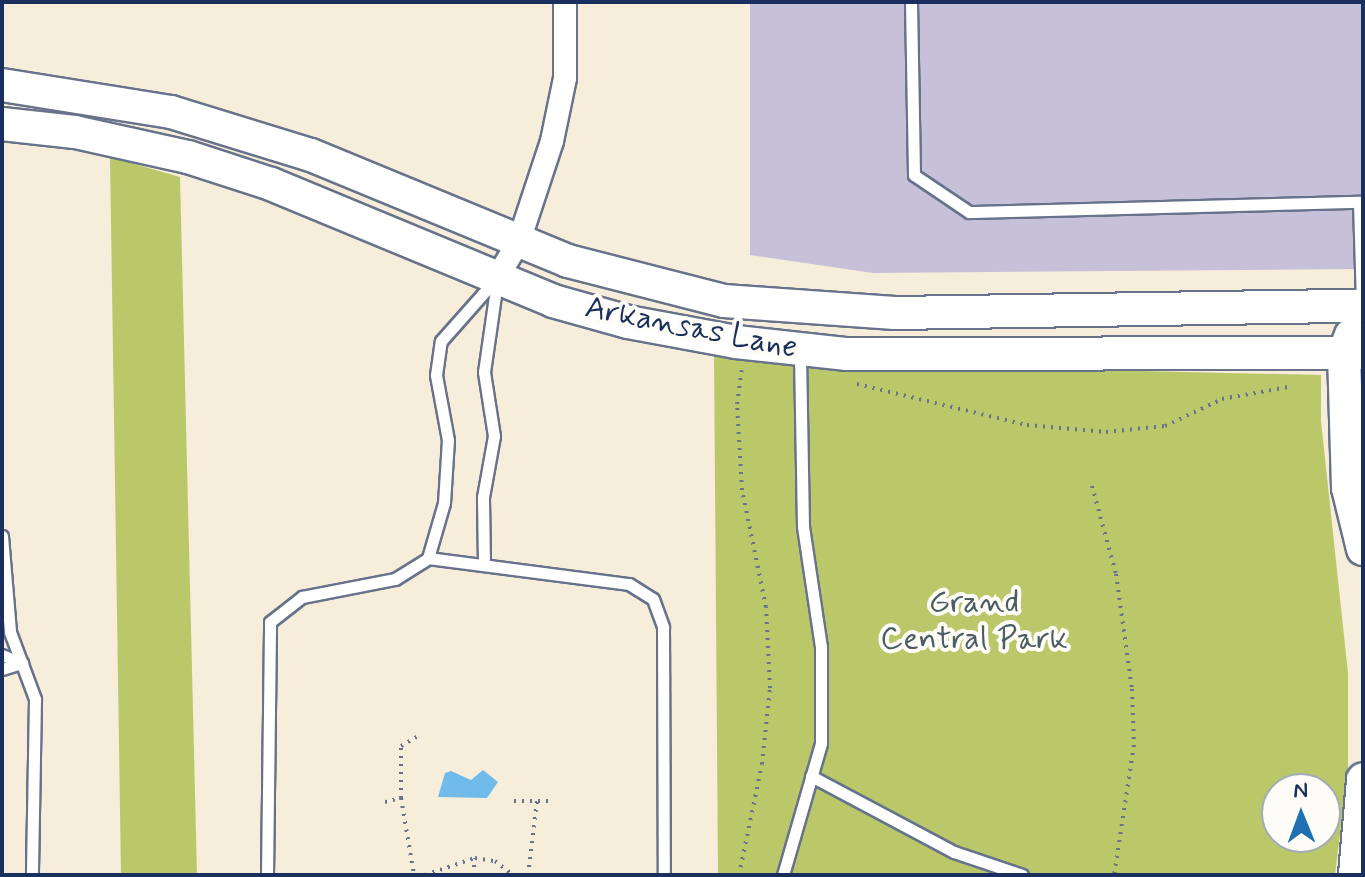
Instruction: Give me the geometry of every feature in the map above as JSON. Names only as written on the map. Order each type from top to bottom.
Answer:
[{"type":"main road","name":"Arkansas Lane","points":[[2,85],[185,116],[311,155],[519,241],[623,278],[724,301],[895,313],[1363,307]]},
{"type":"main road","name":"Arkansas Lane","points":[[2,124],[75,132],[188,157],[271,184],[497,278],[628,322],[800,349],[1028,357],[1354,353]]},
{"type":"main road","points":[[1363,307],[1354,353],[1348,488],[1363,549]]},
{"type":"main road","points":[[1355,875],[1363,779]]},
{"type":"street","points":[[497,278],[519,241],[552,141],[565,78],[565,2]]},
{"type":"lane","points":[[911,2],[914,175],[969,212],[1361,202],[1363,307]]},
{"type":"lane","points":[[428,558],[444,503],[448,440],[436,375],[441,341],[497,278]]},
{"type":"lane","points":[[484,563],[483,497],[494,436],[484,372],[497,278]]},
{"type":"lane","points":[[783,875],[821,743],[821,647],[803,526],[800,349]]},
{"type":"lane","points":[[2,536],[10,632],[35,699],[32,875]]},
{"type":"lane","points":[[267,875],[270,622],[302,597],[395,579],[428,558],[629,584],[653,599],[663,627],[664,875]]},
{"type":"lane","points":[[2,655],[22,663]]},
{"type":"lane","points":[[2,669],[22,663]]},
{"type":"lane","points":[[811,776],[954,852],[1022,875]]},
{"type":"path","points":[[739,875],[762,764],[770,688],[766,607],[742,490],[741,368],[756,370]]},
{"type":"path","points":[[855,383],[1027,425],[1106,432],[1165,426],[1222,399],[1288,387]]},
{"type":"path","points":[[1092,486],[1116,574],[1132,689],[1134,745],[1114,875]]},
{"type":"path","points":[[414,875],[401,798],[401,746],[418,736]]},
{"type":"path","points":[[385,802],[401,798]]},
{"type":"path","points":[[514,801],[553,801]]},
{"type":"path","points":[[528,875],[537,801]]},
{"type":"path","points":[[425,875],[475,858],[495,861],[513,875]]},
{"type":"path","points":[[473,875],[475,858]]},
{"type":"shaded area","points":[[750,2],[1363,2],[1363,269],[873,273],[750,255]]},
{"type":"green space","points":[[110,157],[180,177],[197,875],[121,875]]},
{"type":"green space","name":"Grand Central Park","points":[[714,352],[788,363],[1321,375],[1321,421],[1348,673],[1348,768],[1341,826],[1341,773],[1261,773],[1261,853],[1338,853],[1335,875],[718,875]]},
{"type":"water","points":[[483,770],[498,782],[487,798],[438,797],[445,773],[451,771],[471,780]]}]
